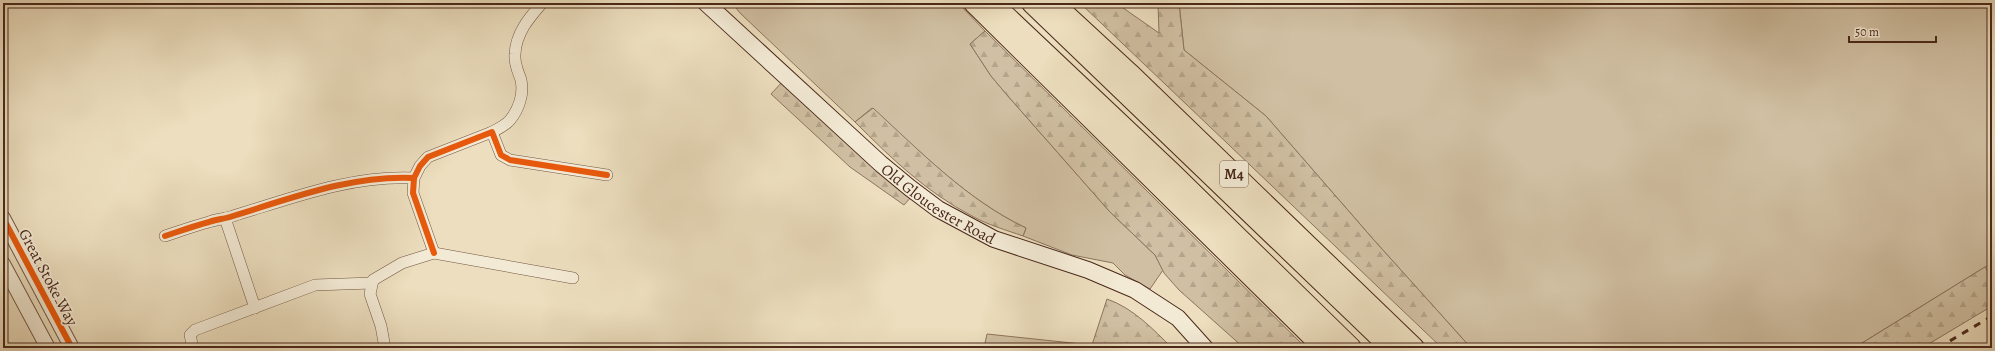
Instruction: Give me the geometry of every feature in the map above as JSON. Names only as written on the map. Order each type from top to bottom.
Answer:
[{"type":"highway","name":"M4","points":[[974,3],[1330,340],[1348,348]]},
{"type":"highway","name":"M4","points":[[992,3],[1172,173],[1330,340],[1351,348]]},
{"type":"highway","name":"M4","points":[[1032,3],[1391,348]]},
{"type":"highway","name":"M4","points":[[1053,3],[1414,348]]},
{"type":"main road","name":"Old Gloucester Road","points":[[706,3],[881,164],[938,209],[994,239],[1088,270],[1135,290],[1178,318],[1205,348]]},
{"type":"street","points":[[434,253],[414,193],[414,178],[420,166],[428,157],[492,132],[510,121],[522,98],[521,81],[515,68],[514,55],[517,39],[527,21],[542,3]]},
{"type":"street","points":[[492,132],[501,154],[510,160],[607,175]]},
{"type":"street","points":[[165,236],[211,221],[347,182],[393,177],[414,178]]},
{"type":"street","name":"Great Stoke Way","points":[[3,218],[72,348]]},
{"type":"street","points":[[225,218],[255,308]]},
{"type":"street","points":[[385,348],[381,326],[370,294],[372,283],[373,280],[402,263],[434,253],[573,278]]},
{"type":"street","points":[[3,264],[48,348]]},
{"type":"street","points":[[194,348],[190,335],[195,330],[255,308],[316,286],[372,283]]},
{"type":"green space","points":[[732,3],[958,3],[985,31],[970,44],[991,76],[1110,212],[1155,255],[1163,270],[1150,289],[1125,275],[1113,263],[1072,255],[1023,236],[1026,228],[1004,217],[964,189],[945,174],[872,108],[855,122],[740,13]]},
{"type":"green space","points":[[1080,3],[1116,3],[1159,33],[1158,3],[1179,3],[1184,50],[1266,116],[1373,239],[1471,348],[1442,348]]},
{"type":"green space","points":[[1179,3],[1992,3],[1992,265],[1985,267],[1854,348],[1471,348],[1373,239],[1266,116],[1184,50]]},
{"type":"green space","points":[[985,31],[1306,348],[1244,348],[1179,290],[1164,273],[1155,255],[1110,212],[991,76],[970,44]]},
{"type":"green space","points":[[784,80],[912,196],[904,205],[850,167],[771,94]]},
{"type":"green space","points":[[873,108],[927,158],[964,189],[1004,217],[1026,228],[1023,236],[991,225],[955,207],[910,174],[855,122]]},
{"type":"green space","points":[[1985,267],[1992,278],[1992,306],[1922,348],[1854,348]]},
{"type":"green space","points":[[1107,299],[1134,313],[1172,348],[1091,348]]},
{"type":"green space","points":[[987,334],[1091,345],[1091,348],[984,348]]},
{"type":"railway","points":[[1938,348],[1992,316]]},
{"type":"cycle path","points":[[434,253],[413,193],[414,178],[420,166],[428,157],[492,132],[501,155],[510,160],[607,175]]},
{"type":"cycle path","points":[[165,236],[322,189],[367,180],[414,178]]},
{"type":"cycle path","points":[[3,218],[72,348]]}]
